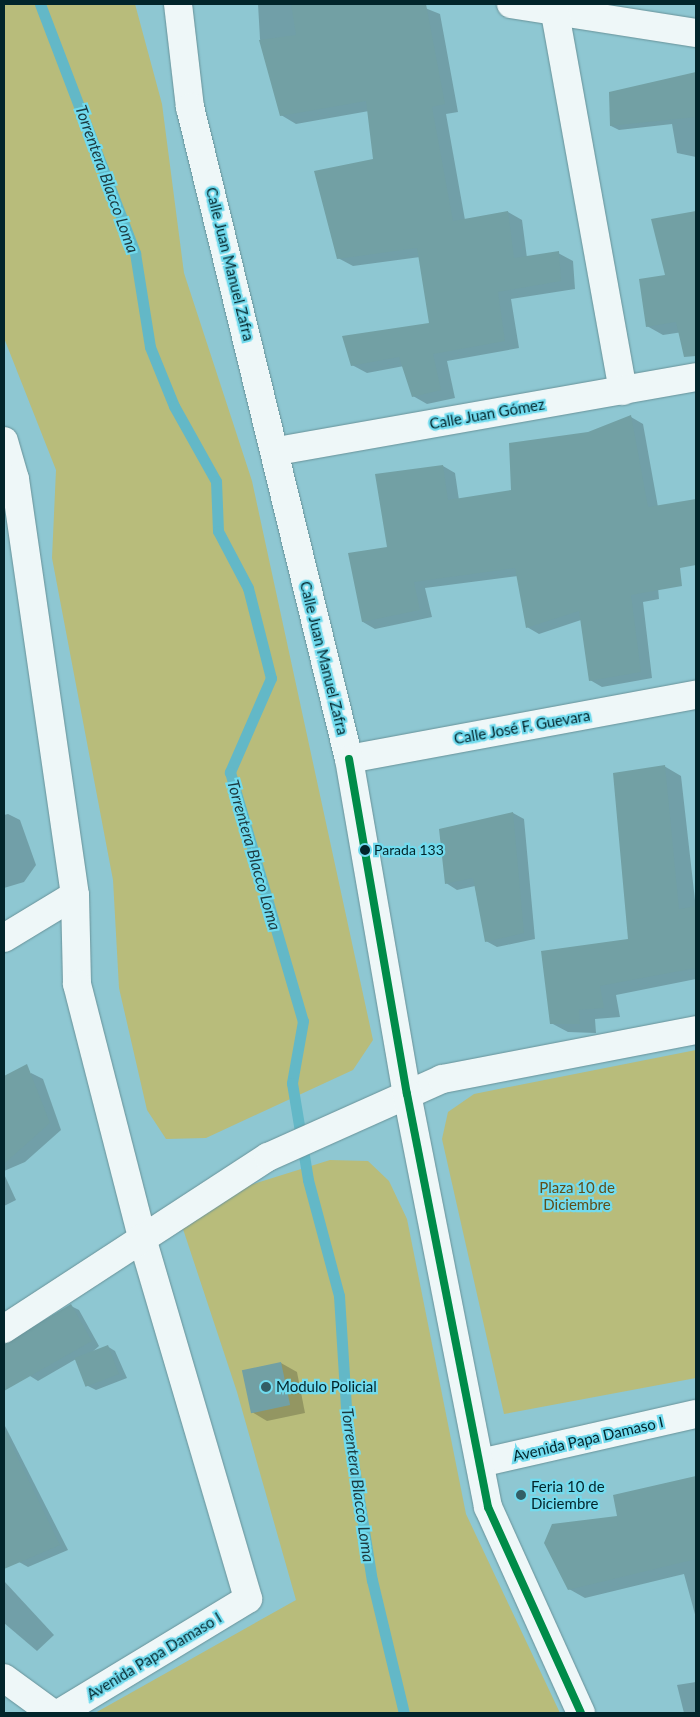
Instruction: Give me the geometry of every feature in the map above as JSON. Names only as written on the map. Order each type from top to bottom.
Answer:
[{"type":"street","name":"Calle Juan Manuel Zafra","points":[[178,4],[190,107],[277,451],[349,760],[407,1094],[488,1507],[581,1713]]},
{"type":"street","points":[[511,4],[555,13],[696,34]]},
{"type":"street","points":[[555,13],[623,390]]},
{"type":"street","name":"Calle Juan Gómez","points":[[277,451],[696,377]]},
{"type":"street","points":[[4,441],[15,479],[14,549],[75,895],[77,984],[142,1238]]},
{"type":"street","name":"Calle José F. Guevara","points":[[349,760],[696,695]]},
{"type":"street","points":[[4,938],[75,895]]},
{"type":"street","points":[[4,1329],[268,1157],[407,1094],[442,1079],[696,1030]]},
{"type":"street","name":"Avenida Papa Damaso I","points":[[60,1713],[248,1599],[142,1238]]},
{"type":"street","name":"Avenida Papa Damaso I","points":[[480,1463],[696,1414]]},
{"type":"street","points":[[4,1678],[52,1713]]},
{"type":"green space","points":[[4,4],[135,4],[162,104],[184,273],[252,481],[373,1040],[353,1070],[206,1138],[166,1139],[147,1110],[119,988],[113,880],[52,558],[56,470],[4,338]]},
{"type":"green space","name":"Plaza 10 de Diciembre","points":[[696,1050],[696,1378],[504,1414],[442,1139],[448,1112],[474,1094]]},
{"type":"green space","points":[[330,1160],[368,1161],[389,1181],[407,1219],[466,1514],[560,1713],[95,1713],[296,1600],[237,1392],[181,1223],[250,1185]]},
{"type":"building","points":[[291,4],[426,4],[445,104],[432,107],[453,221],[508,211],[514,258],[559,251],[561,281],[498,292],[505,341],[433,354],[441,390],[412,397],[399,357],[351,366],[342,336],[429,323],[417,248],[337,259],[314,171],[373,159],[366,101],[280,116],[259,40],[296,35]]},
{"type":"building","points":[[696,72],[696,117],[610,126],[609,92]]},
{"type":"building","points":[[696,211],[696,356],[684,357],[676,322],[646,327],[639,279],[665,275],[651,219]]},
{"type":"building","points":[[631,415],[648,507],[696,499],[696,565],[680,568],[682,586],[631,595],[641,672],[589,681],[579,611],[526,628],[515,568],[414,582],[420,610],[362,622],[348,553],[387,547],[375,474],[443,465],[448,500],[511,490],[509,443],[588,432]]},
{"type":"building","points":[[665,765],[679,909],[696,906],[696,968],[600,986],[604,1008],[579,1010],[580,1024],[550,1024],[541,951],[628,939],[613,773]]},
{"type":"building","points":[[513,812],[524,933],[485,942],[473,878],[445,884],[439,829]]},
{"type":"building","points":[[27,1064],[50,1123],[4,1164],[4,1076]]},
{"type":"building","points":[[71,1304],[92,1341],[4,1391],[4,1344]]},
{"type":"building","points":[[108,1345],[119,1374],[86,1387],[74,1358]]},
{"type":"building","name":"Modulo Policial","points":[[281,1362],[290,1405],[251,1413],[242,1370]]},
{"type":"building","points":[[4,1429],[60,1545],[4,1569]]},
{"type":"building","points":[[696,1476],[696,1559],[568,1590],[544,1543],[552,1524],[617,1516],[613,1495]]},
{"type":"waterway","name":"Torrentera Blacco Loma","points":[[40,4],[135,253],[150,347],[174,406],[216,481],[218,531],[248,588],[271,678],[230,772],[303,1021],[292,1083],[308,1180],[339,1296],[347,1423],[372,1580],[404,1713]]},
{"type":"transit line","name":"133","points":[[349,759],[407,1094],[488,1507],[581,1713]]},
{"type":"place","name":"Parada 133","points":[[365,850]]},
{"type":"place","name":"Modulo Policial","points":[[266,1387]]},
{"type":"place","name":"Feria 10 de Diciembre","points":[[521,1495]]}]
